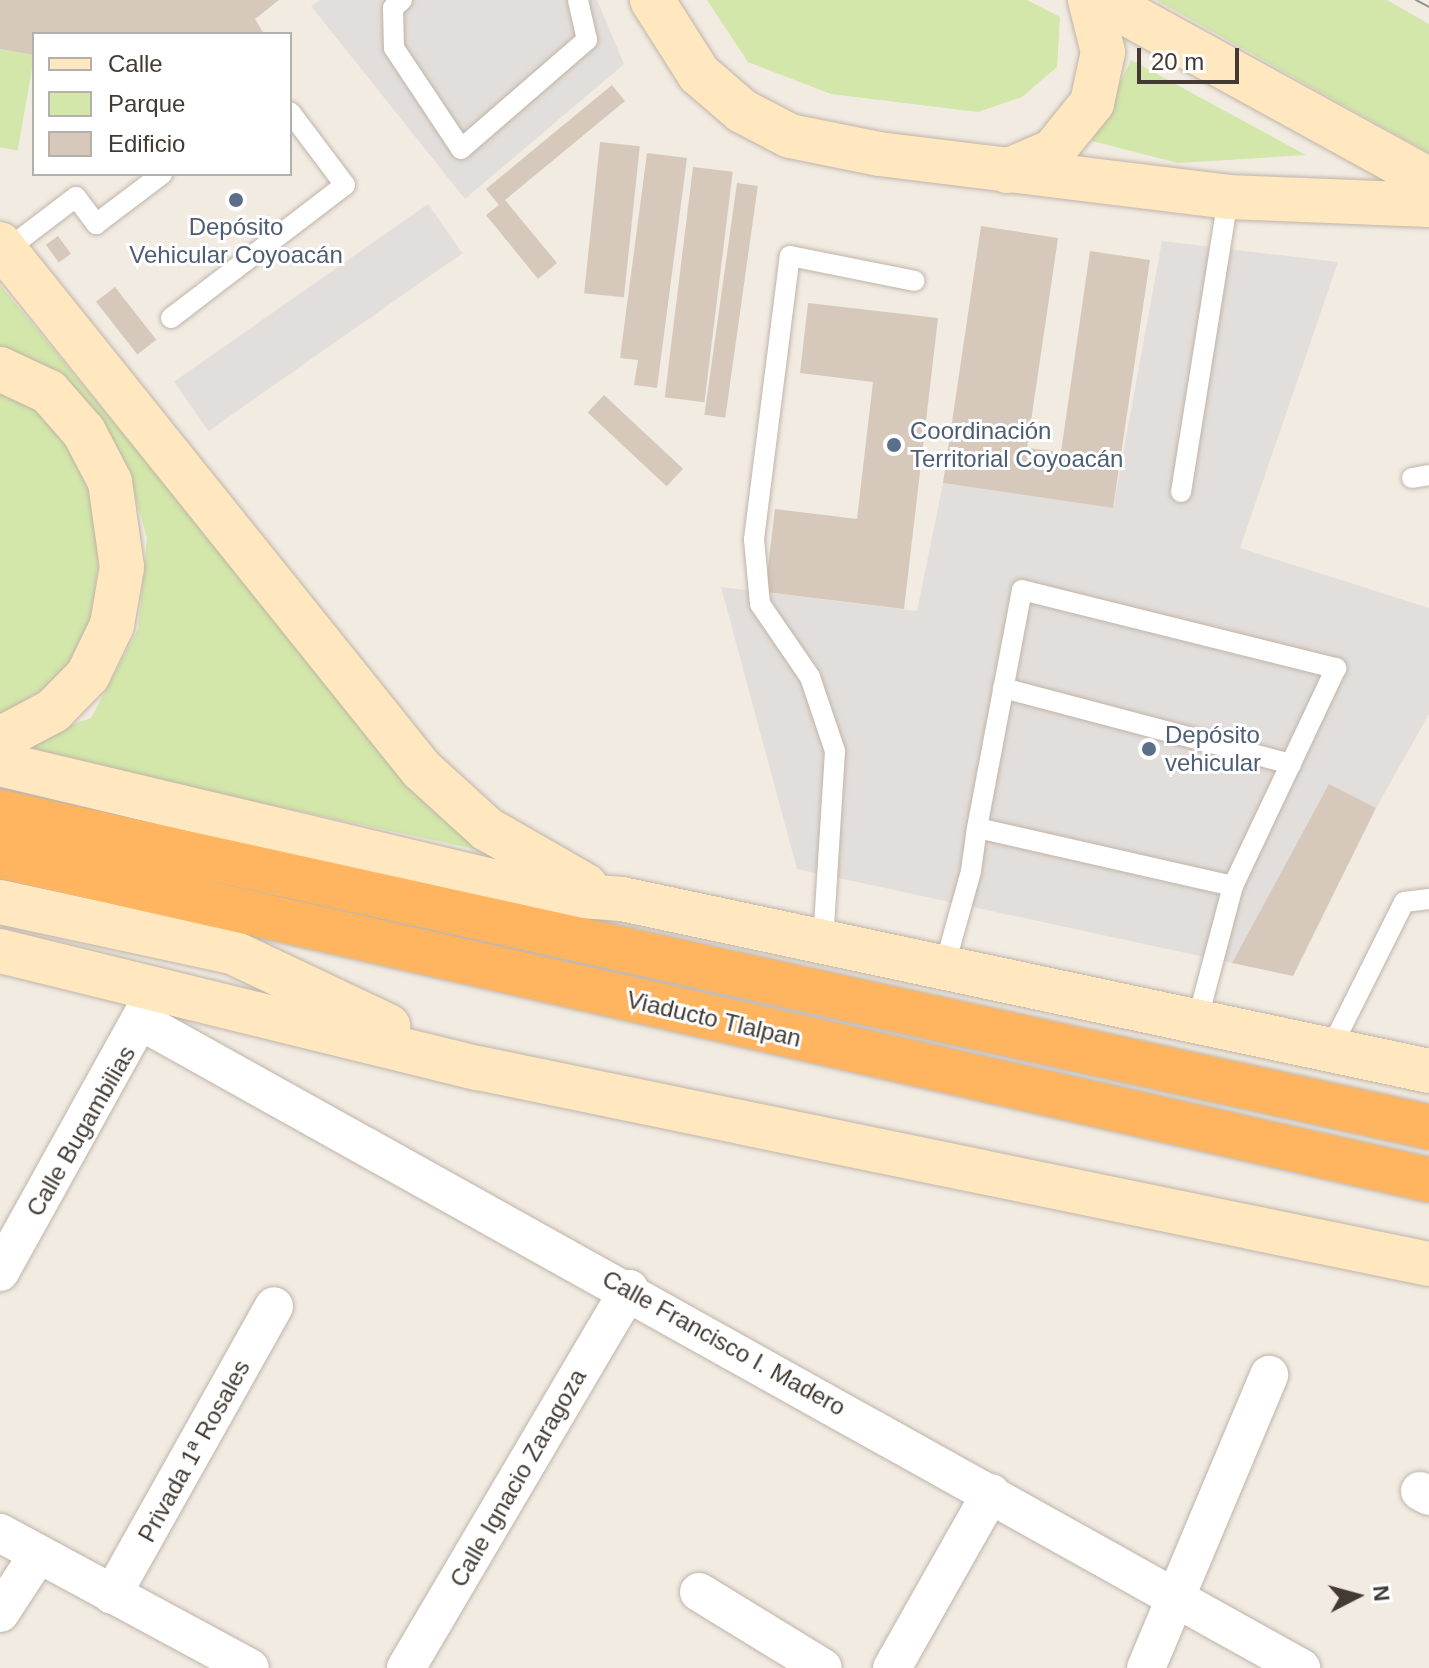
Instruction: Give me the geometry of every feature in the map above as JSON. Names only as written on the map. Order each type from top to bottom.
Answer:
[{"type":"highway","name":"Viaducto Tlalpan","points":[[0,812],[1429,1127]]},
{"type":"highway","name":"Viaducto Tlalpan","points":[[0,856],[1429,1180]]},
{"type":"main road","points":[[652,0],[699,74],[765,125],[834,146],[1007,171],[1228,197],[1429,205]]},
{"type":"main road","points":[[1007,171],[1053,151],[1092,103],[1103,52],[1090,0]]},
{"type":"main road","points":[[1102,0],[1429,180]]},
{"type":"main road","points":[[3,247],[421,769],[519,851],[622,899]]},
{"type":"main road","points":[[0,369],[49,392],[84,432],[110,482],[122,553],[112,625],[88,675],[53,711],[0,739]]},
{"type":"main road","points":[[0,764],[542,893],[622,899],[1429,1071]]},
{"type":"main road","points":[[0,902],[232,952],[478,1068]]},
{"type":"main road","points":[[0,951],[149,1005],[478,1068],[1429,1264]]},
{"type":"street","name":"Calle Bugambilias","points":[[0,1272],[149,1005]]},
{"type":"street","name":"Calle Francisco I. Madero","points":[[149,1005],[629,1289],[1301,1668]]},
{"type":"street","name":"Calle Ignacio Zaragoza","points":[[406,1668],[629,1289]]},
{"type":"street","name":"Privada 1ª Rosales","points":[[112,1595],[274,1306]]},
{"type":"street","points":[[1146,1668],[1177,1600],[1190,1553],[1269,1375]]},
{"type":"street","points":[[892,1668],[991,1493]]},
{"type":"street","points":[[0,1533],[250,1668]]},
{"type":"street","points":[[0,1613],[38,1555]]},
{"type":"street","points":[[699,1592],[823,1668]]},
{"type":"lane","points":[[402,0],[393,8],[394,48],[461,149],[587,40],[578,0]]},
{"type":"lane","points":[[171,318],[345,185],[292,115]]},
{"type":"lane","points":[[3,247],[76,197],[96,224],[159,176]]},
{"type":"lane","points":[[1181,492],[1228,197]]},
{"type":"lane","points":[[823,942],[835,751],[810,677],[760,604],[754,539],[790,256],[915,281]]},
{"type":"lane","points":[[944,968],[977,828],[1022,590],[1336,668],[1233,886],[1197,1022]]},
{"type":"lane","points":[[1003,688],[1291,764]]},
{"type":"lane","points":[[977,828],[1233,886]]},
{"type":"lane","points":[[1330,1050],[1404,902],[1429,899]]},
{"type":"green space","points":[[707,0],[1027,0],[1060,17],[1057,67],[1022,97],[978,112],[831,94],[748,62]]},
{"type":"green space","points":[[1156,0],[1387,0],[1429,24],[1429,153]]},
{"type":"green space","points":[[0,49],[32,55],[32,69],[18,151],[0,147]]},
{"type":"green space","points":[[1131,60],[1306,155],[1178,163],[1092,141]]},
{"type":"green space","points":[[0,285],[430,804],[521,859],[6,748],[91,718],[138,629],[147,538],[127,467],[61,380],[0,347]]},
{"type":"green space","points":[[0,392],[54,420],[90,482],[100,553],[90,627],[60,679],[0,715]]},
{"type":"shaded area","points":[[320,0],[597,0],[624,64],[465,199],[311,6]]},
{"type":"shaded area","points":[[428,204],[462,253],[208,431],[174,382]]},
{"type":"shaded area","name":"Depósito vehicular","points":[[1162,241],[1338,262],[1240,548],[1429,608],[1429,714],[1376,808],[1329,785],[1232,963],[797,869],[721,587],[917,611],[943,483],[1113,508]]},
{"type":"building","points":[[0,0],[279,0],[255,19],[263,32],[32,32],[32,55],[0,49]]},
{"type":"building","points":[[612,85],[625,101],[505,200],[557,263],[538,279],[486,215],[499,205],[486,189]]},
{"type":"building","points":[[600,142],[640,146],[624,297],[584,293]]},
{"type":"building","points":[[647,153],[687,158],[657,388],[634,385],[638,360],[620,358]]},
{"type":"building","points":[[693,167],[733,172],[704,402],[665,397]]},
{"type":"building","points":[[737,183],[758,186],[725,418],[704,415]]},
{"type":"building","points":[[981,226],[1058,238],[1027,448],[1061,452],[1090,251],[1150,260],[1113,508],[943,483]]},
{"type":"building","points":[[58,236],[71,254],[59,263],[46,245]]},
{"type":"building","points":[[115,287],[156,340],[137,355],[96,302]]},
{"type":"building","name":"Coordinación Territorial Coyoacán","points":[[808,303],[938,318],[904,609],[765,592],[775,509],[857,519],[873,382],[800,373]]},
{"type":"building","points":[[604,395],[683,469],[667,486],[588,413]]},
{"type":"building","points":[[1329,784],[1376,808],[1293,976],[1232,963]]},
{"type":"tram line","points":[[1416,0],[1429,7]]},
{"type":"place","name":"Depósito Vehicular Coyoacán","points":[[236,200]]},
{"type":"place","name":"Coordinación Territorial Coyoacán","points":[[894,445]]},
{"type":"place","name":"Depósito vehicular","points":[[1149,749]]}]
